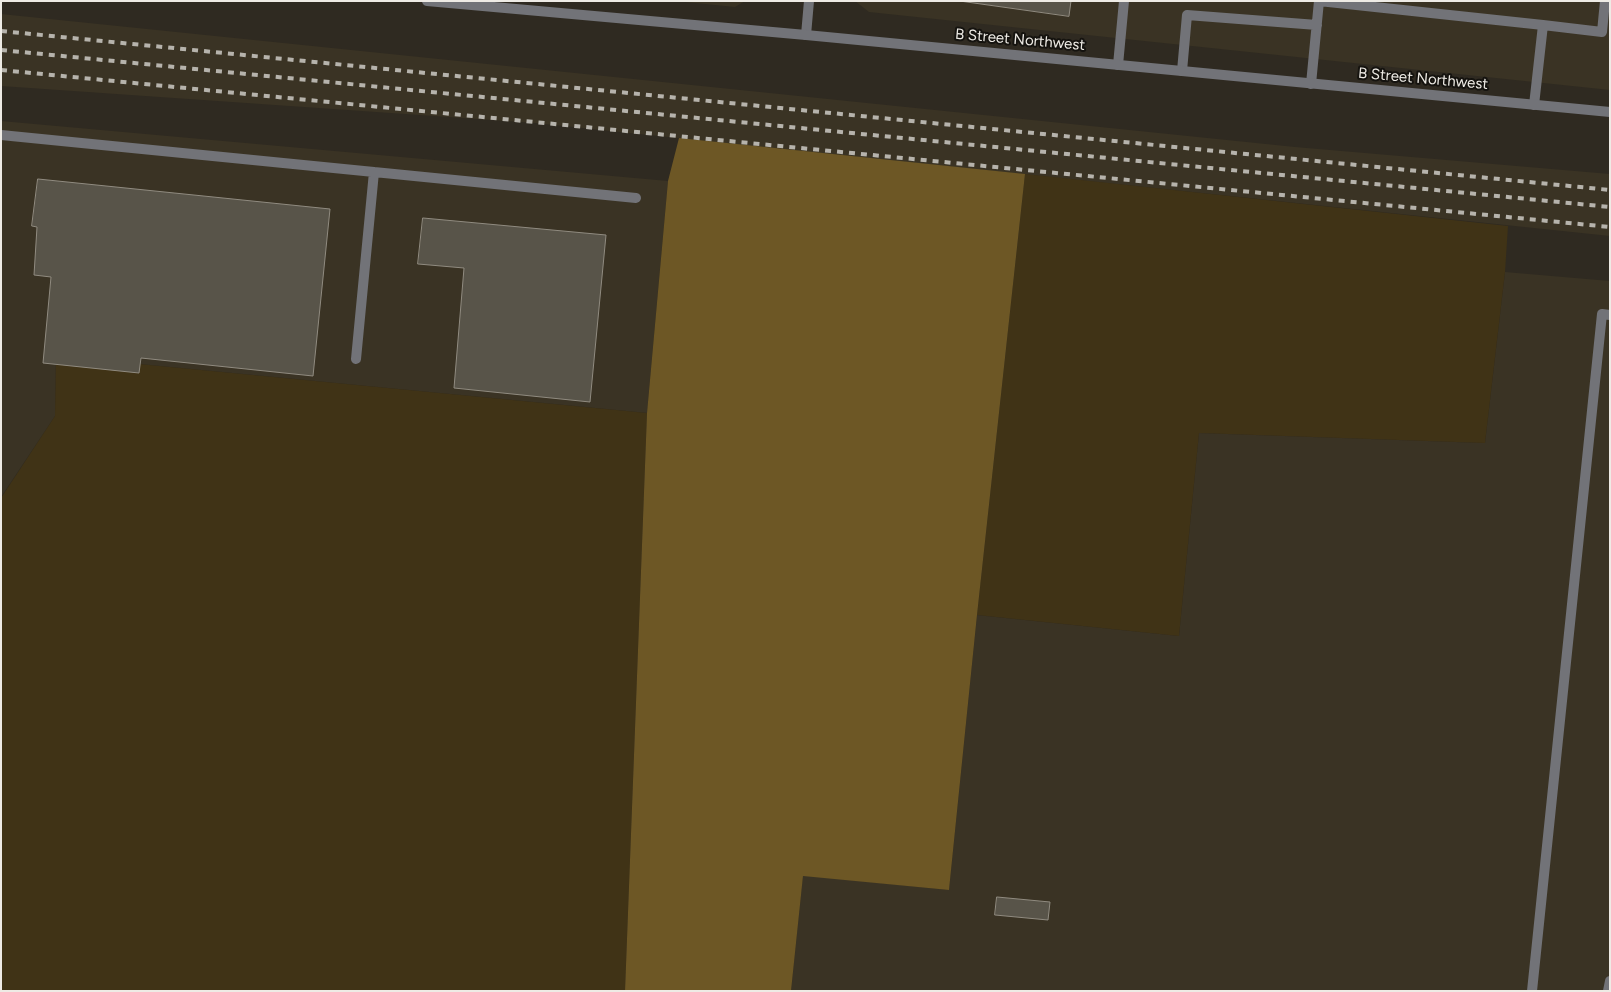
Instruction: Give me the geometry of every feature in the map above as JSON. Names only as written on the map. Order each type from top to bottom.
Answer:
[{"type":"street","name":"B Street Northwest","points":[[428,1],[477,3],[1610,112]]},
{"type":"street","points":[[806,35],[810,1]]},
{"type":"street","points":[[1118,65],[1124,1]]},
{"type":"street","points":[[1311,84],[1319,1],[1602,32],[1605,1]]},
{"type":"street","points":[[1182,71],[1187,14],[1317,25]]},
{"type":"street","points":[[1534,105],[1543,25]]},
{"type":"street","points":[[1,136],[636,198]]},
{"type":"street","points":[[356,359],[374,172]]},
{"type":"street","points":[[1532,991],[1602,314],[1610,314]]},
{"type":"street","points":[[1608,991],[1610,981]]},
{"type":"shaded area","points":[[675,1],[745,1],[735,7]]},
{"type":"shaded area","points":[[855,1],[1610,1],[1610,90],[869,12]]},
{"type":"shaded area","points":[[1,14],[1295,147],[1610,174],[1610,236],[535,123],[1,86]]},
{"type":"shaded area","points":[[1,121],[668,181],[647,413],[56,356],[55,416],[1,497]]},
{"type":"shaded area","points":[[679,138],[1025,174],[949,890],[803,876],[791,991],[625,991],[647,413],[668,181]]},
{"type":"shaded area","points":[[1025,174],[1508,226],[1505,272],[1485,443],[1199,433],[1179,636],[977,615]]},
{"type":"shaded area","points":[[1505,272],[1610,281],[1610,991],[791,991],[803,875],[949,890],[977,615],[1179,636],[1199,433],[1485,443]]},
{"type":"shaded area","points":[[56,356],[647,413],[625,991],[1,991],[1,498],[55,416]]},
{"type":"building","points":[[960,1],[1071,1],[1069,16]]},
{"type":"building","points":[[38,179],[330,209],[313,376],[141,358],[139,373],[43,363],[51,277],[34,275],[37,227],[32,226]]},
{"type":"building","points":[[423,218],[606,235],[590,402],[454,388],[464,268],[418,264]]},
{"type":"building","points":[[997,897],[1050,902],[1048,920],[995,915]]},
{"type":"railway","points":[[1,31],[1610,190]]},
{"type":"railway","points":[[1,50],[1610,207]]},
{"type":"railway","points":[[1,70],[1610,227]]}]
